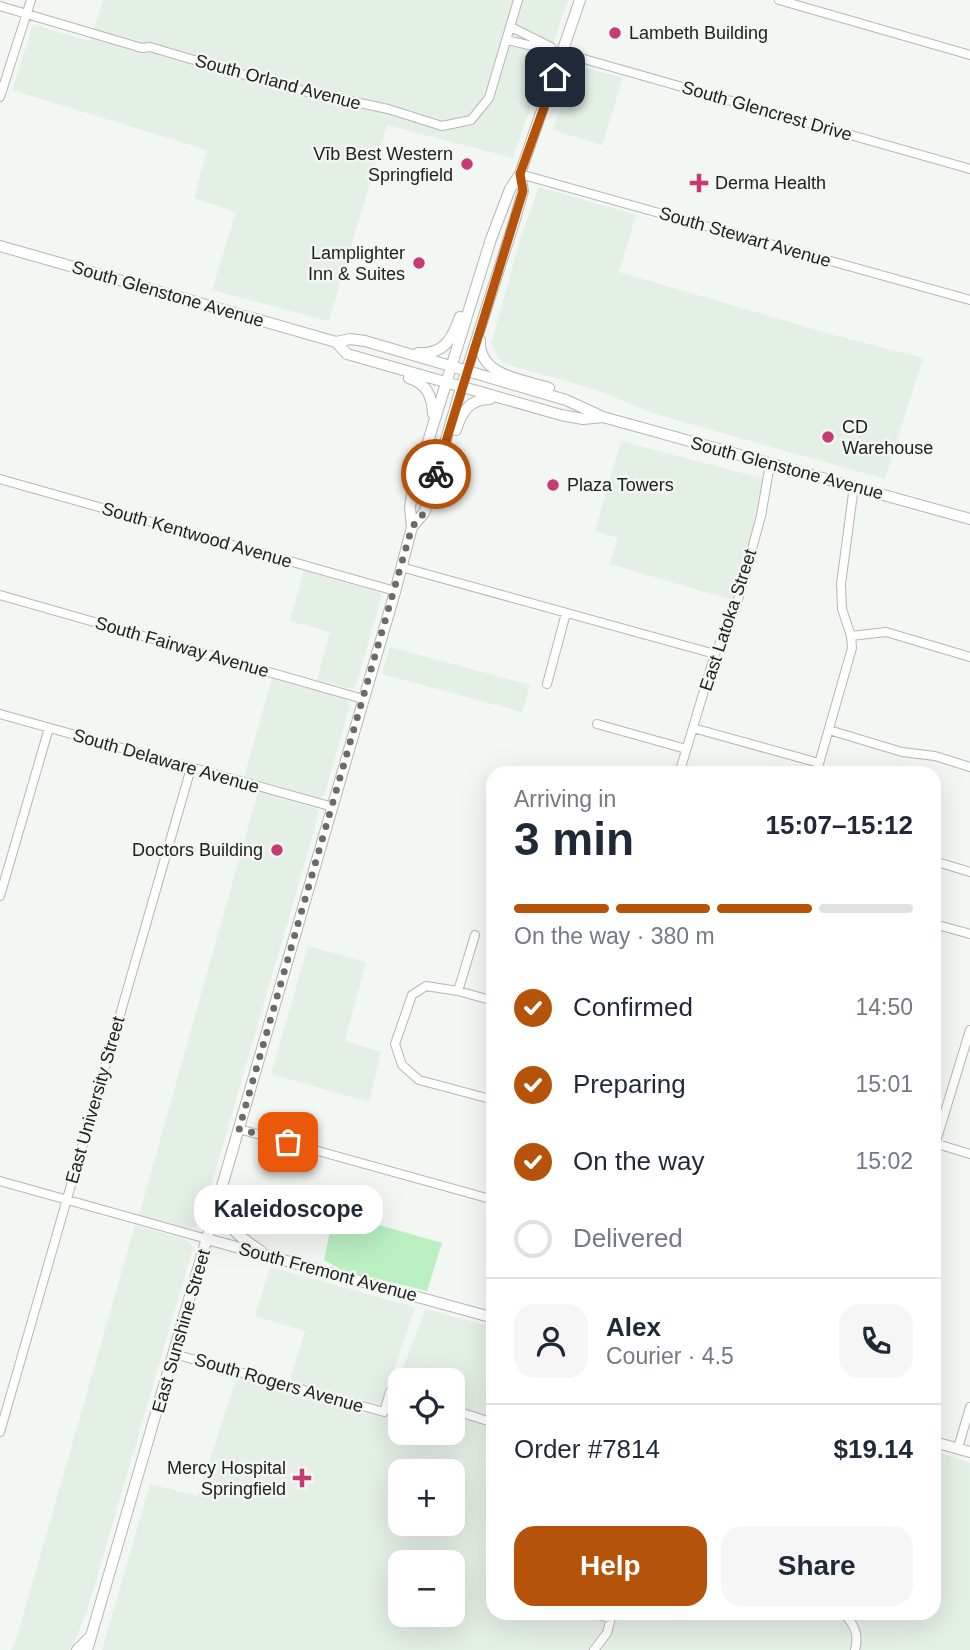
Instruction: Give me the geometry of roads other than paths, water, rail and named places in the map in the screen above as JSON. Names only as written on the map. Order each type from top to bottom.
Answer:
[{"type":"main road","name":"East Sunshine Street","points":[[87,1650],[395,591],[412,527],[412,495],[491,239],[510,189],[520,174],[564,53],[580,0]]},
{"type":"main road","name":"East Sunshine Street","points":[[412,527],[427,505],[482,326],[523,191],[520,174]]},
{"type":"main road","points":[[405,353],[429,354],[442,349],[448,343],[491,239]]},
{"type":"main road","name":"South Glenstone Avenue","points":[[0,246],[336,342],[351,339],[365,341],[566,400],[603,417],[970,519]]},
{"type":"main road","points":[[482,326],[479,349],[486,365],[496,371],[553,389],[566,400]]},
{"type":"main road","name":"South Glenstone Avenue","points":[[336,342],[347,354],[461,388],[583,419],[603,417]]},
{"type":"main road","points":[[357,357],[365,365],[422,384],[431,398],[434,422]]},
{"type":"main road","points":[[427,505],[438,487],[462,413],[480,399],[502,399]]},
{"type":"main road","points":[[222,1187],[224,1215],[230,1226],[267,1255]]},
{"type":"main road","name":"South Fremont Avenue","points":[[207,1239],[486,1316]]},
{"type":"main road","points":[[941,1444],[970,1452]]},
{"type":"main road","points":[[77,1650],[92,1634]]},
{"type":"street","points":[[0,97],[31,0]]},
{"type":"street","name":"South Orland Avenue","points":[[0,6],[93,35],[142,48],[150,47],[285,88],[388,109],[442,126],[471,120],[489,98],[518,0]]},
{"type":"street","points":[[779,0],[970,55]]},
{"type":"street","points":[[511,27],[564,53]]},
{"type":"street","points":[[507,40],[564,53]]},
{"type":"street","name":"South Glencrest Drive","points":[[564,53],[970,169]]},
{"type":"street","name":"South Stewart Avenue","points":[[520,174],[970,300]]},
{"type":"street","name":"East Latoka Street","points":[[681,766],[715,654],[736,607],[761,516],[770,464]]},
{"type":"street","name":"South Kentwood Avenue","points":[[0,479],[395,591]]},
{"type":"street","points":[[818,766],[849,662],[851,636],[842,608],[841,584],[854,486]]},
{"type":"street","points":[[401,567],[715,654]]},
{"type":"street","name":"South Fairway Avenue","points":[[0,595],[363,699]]},
{"type":"street","points":[[547,684],[566,612]]},
{"type":"street","points":[[851,636],[886,632],[970,657]]},
{"type":"street","name":"South Delaware Avenue","points":[[0,714],[333,807]]},
{"type":"street","points":[[597,724],[686,749]]},
{"type":"street","points":[[0,896],[49,728]]},
{"type":"street","points":[[694,728],[819,763]]},
{"type":"street","points":[[829,730],[902,752],[935,756],[970,767]]},
{"type":"street","name":"East University Street","points":[[0,1432],[191,768]]},
{"type":"street","points":[[941,862],[970,872]]},
{"type":"street","points":[[941,926],[970,934]]},
{"type":"street","points":[[458,991],[475,935]]},
{"type":"street","points":[[486,999],[426,986],[412,995],[395,1044],[402,1065],[419,1080],[486,1098]]},
{"type":"street","points":[[941,1125],[970,1030]]},
{"type":"street","points":[[239,1129],[486,1198]]},
{"type":"street","points":[[941,1147],[970,1154]]},
{"type":"street","name":"South Fremont Avenue","points":[[0,1181],[207,1239]]},
{"type":"street","name":"South Rogers Avenue","points":[[174,1354],[384,1412],[388,1399]]},
{"type":"street","points":[[958,1448],[970,1407]]},
{"type":"street","points":[[465,1414],[486,1420]]},
{"type":"street","points":[[594,1650],[607,1633],[610,1620]]},
{"type":"street","points":[[850,1620],[858,1639],[855,1650]]},
{"type":"place","name":"Lambeth Building","points":[[615,33]]},
{"type":"place","name":"Vīb Best Western Springfield","points":[[467,164]]},
{"type":"place","name":"Derma Health","points":[[699,183]]},
{"type":"place","name":"Lamplighter Inn & Suites","points":[[419,263]]},
{"type":"place","name":"CD Warehouse","points":[[828,437]]},
{"type":"place","name":"Plaza Towers","points":[[553,485]]},
{"type":"place","name":"Doctors Building","points":[[277,850]]},
{"type":"place","name":"Kaleidoscope","points":[[288,1142]]},
{"type":"place","name":"Mercy Hospital Springfield","points":[[302,1478]]}]
